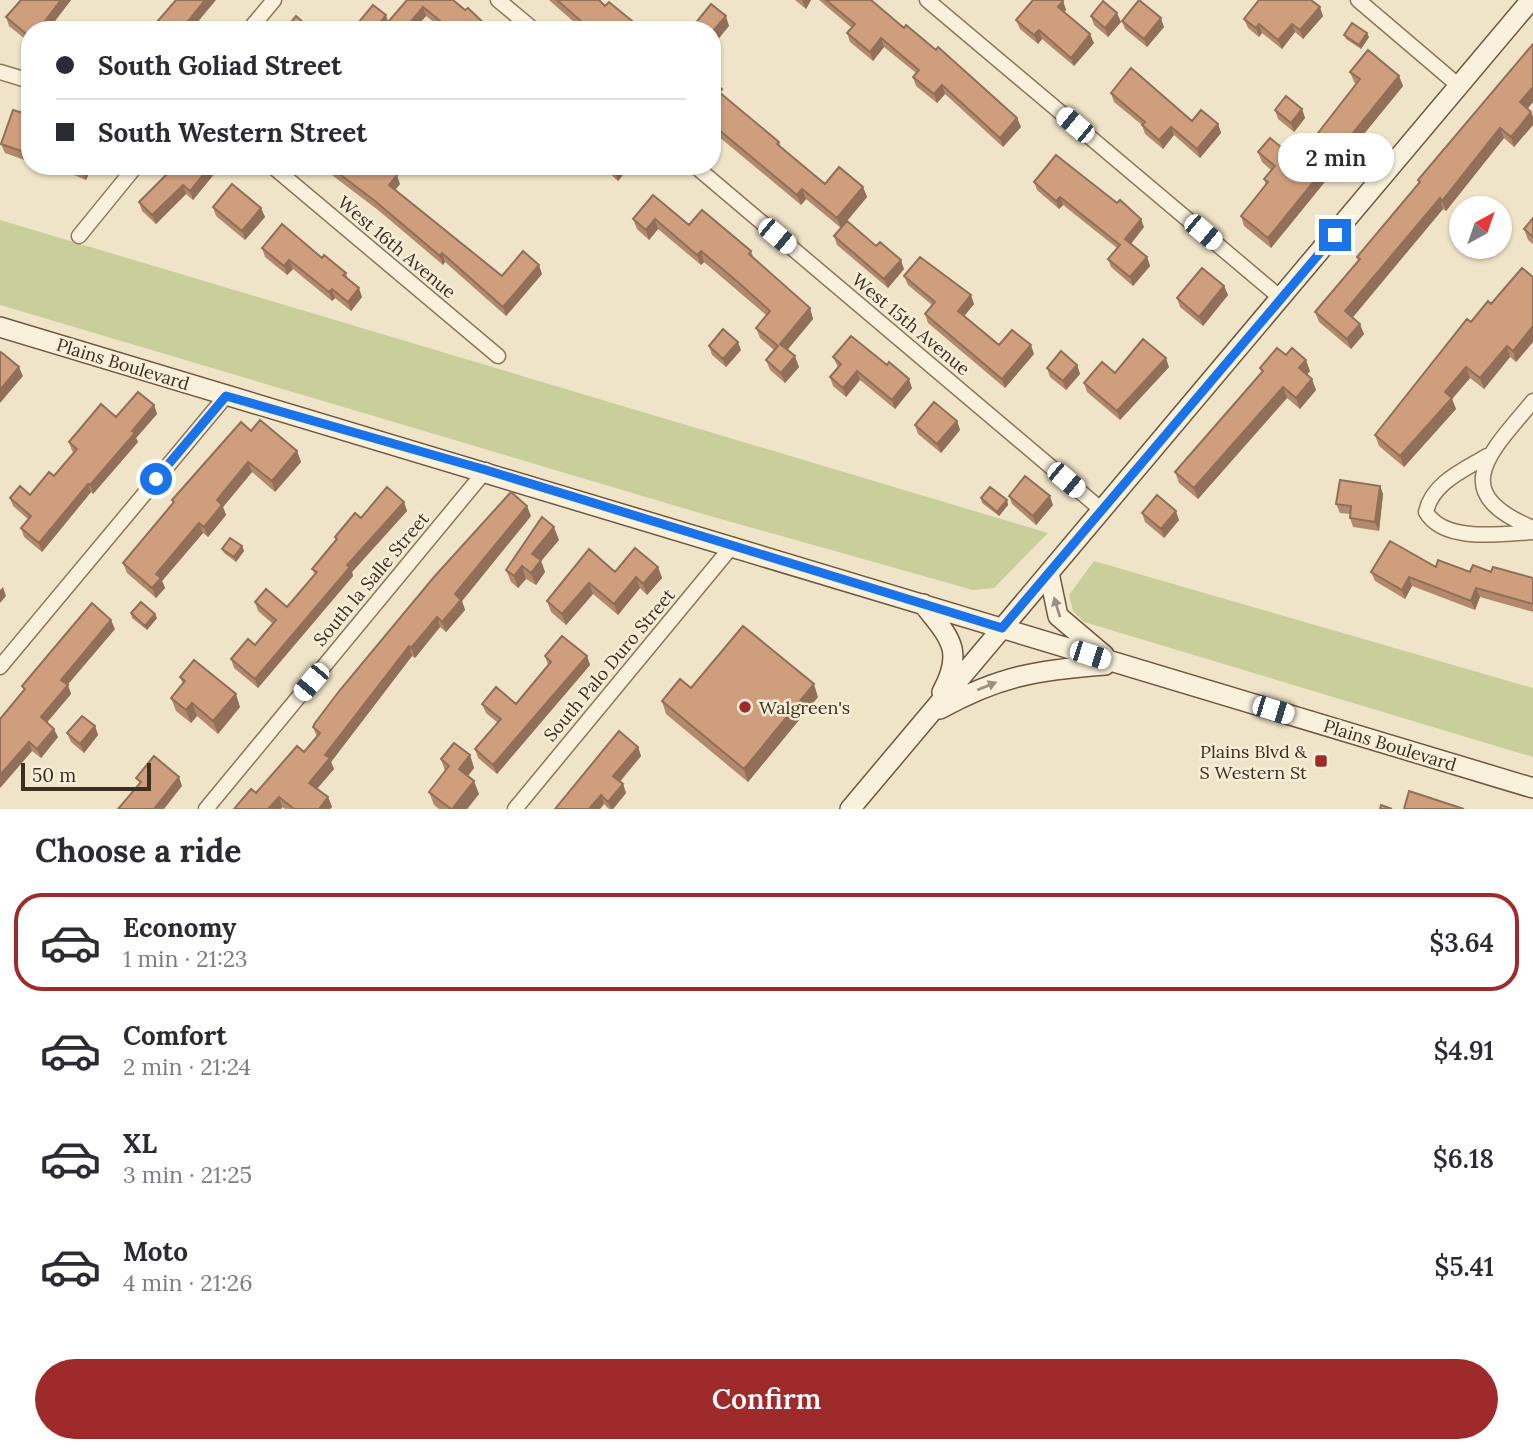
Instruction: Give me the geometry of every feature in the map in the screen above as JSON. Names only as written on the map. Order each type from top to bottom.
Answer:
[{"type":"main road","points":[[850,809],[1531,0]]},
{"type":"main road","name":"Plains Boulevard","points":[[0,327],[226,396],[486,470],[1116,664],[1533,788]]},
{"type":"main road","points":[[1049,573],[1058,616],[1074,632],[1116,664]]},
{"type":"main road","points":[[923,604],[952,641],[954,659],[948,681],[930,715]]},
{"type":"main road","points":[[930,715],[972,691],[1009,677],[1053,668],[1116,664]]},
{"type":"street","points":[[256,21],[274,0]]},
{"type":"street","points":[[498,0],[523,21]]},
{"type":"street","points":[[927,0],[1282,299]]},
{"type":"street","points":[[1358,0],[1459,86]]},
{"type":"street","points":[[0,72],[21,78]]},
{"type":"street","points":[[79,236],[129,175]]},
{"type":"street","name":"West 16th Avenue","points":[[283,175],[498,356]]},
{"type":"street","name":"West 15th Avenue","points":[[706,175],[1102,511]]},
{"type":"street","points":[[0,667],[226,396]]},
{"type":"street","points":[[1533,401],[1487,456],[1454,476],[1428,499],[1426,512],[1432,522],[1447,529],[1474,533],[1533,530]]},
{"type":"street","points":[[1487,456],[1483,485],[1491,503],[1507,517],[1533,530]]},
{"type":"street","name":"South la Salle Street","points":[[206,809],[486,470]]},
{"type":"street","name":"South Palo Duro Street","points":[[515,809],[733,545]]},
{"type":"green space","points":[[0,220],[1048,533],[994,588],[973,590],[703,514],[0,305]]},
{"type":"green space","points":[[1094,561],[1533,688],[1533,757],[1084,622],[1073,611],[1069,595]]},
{"type":"building","points":[[21,0],[61,0],[45,21],[21,21],[21,30],[6,17]]},
{"type":"building","points":[[176,0],[205,0],[188,21],[158,21]]},
{"type":"building","points":[[407,0],[453,0],[465,10],[468,8],[482,21],[440,21],[423,7],[411,21],[389,21]]},
{"type":"building","points":[[557,0],[599,0],[605,6],[609,2],[632,21],[581,21]]},
{"type":"building","points":[[826,0],[871,0],[904,28],[906,25],[936,50],[938,47],[1017,118],[1000,138],[942,85],[934,94],[913,77],[919,70],[881,38],[870,52],[847,33],[855,24]]},
{"type":"building","points":[[1033,0],[1062,0],[1058,7],[1090,34],[1071,58],[1039,30],[1034,35],[1016,20]]},
{"type":"building","points":[[1139,0],[1161,18],[1144,39],[1122,21]]},
{"type":"building","points":[[1259,0],[1311,0],[1320,7],[1300,30],[1292,24],[1278,40],[1259,24],[1256,28],[1244,19]]},
{"type":"building","points":[[1103,1],[1117,13],[1105,28],[1091,16]]},
{"type":"building","points":[[711,4],[726,16],[721,22],[697,21]]},
{"type":"building","points":[[373,5],[386,15],[381,21],[360,21]]},
{"type":"building","points":[[1352,23],[1367,33],[1359,45],[1344,35]]},
{"type":"building","points":[[1533,44],[1533,87],[1520,102],[1531,112],[1511,137],[1500,128],[1442,201],[1440,198],[1345,311],[1360,324],[1347,339],[1315,312],[1360,259],[1357,257],[1420,182],[1418,180]]},
{"type":"building","points":[[1368,50],[1399,76],[1268,238],[1241,216],[1268,182],[1264,179],[1275,166],[1258,152],[1270,138],[1297,160],[1360,79],[1350,72]]},
{"type":"building","points":[[1131,68],[1192,121],[1201,110],[1218,124],[1197,149],[1171,127],[1159,140],[1142,125],[1145,122],[1111,93]]},
{"type":"building","points":[[721,94],[825,184],[839,167],[863,187],[837,218],[802,189],[797,195],[721,132]]},
{"type":"building","points":[[1286,96],[1302,109],[1291,123],[1275,110]]},
{"type":"building","points":[[13,110],[21,112],[21,151],[1,144]]},
{"type":"building","points":[[1056,155],[1117,203],[1120,200],[1141,219],[1125,239],[1147,257],[1130,277],[1108,259],[1120,245],[1060,197],[1056,201],[1034,182]]},
{"type":"building","points":[[166,175],[203,175],[190,191],[183,185],[152,215],[139,202]]},
{"type":"building","points":[[341,175],[397,175],[389,185],[502,276],[523,251],[539,265],[503,307],[442,253],[440,256]]},
{"type":"building","points":[[232,184],[261,208],[242,231],[213,207]]},
{"type":"building","points":[[653,195],[689,225],[702,210],[751,251],[749,254],[810,308],[780,344],[795,356],[781,373],[766,360],[778,346],[756,328],[770,311],[701,251],[697,255],[655,219],[646,230],[633,219]]},
{"type":"building","points":[[1533,218],[1533,237],[1524,229]]},
{"type":"building","points":[[847,221],[876,246],[880,242],[901,260],[884,279],[834,236]]},
{"type":"building","points":[[282,224],[322,258],[324,255],[346,273],[343,275],[359,288],[348,302],[332,289],[329,292],[289,260],[284,266],[262,248]]},
{"type":"building","points":[[920,257],[971,295],[958,311],[999,345],[1012,330],[1031,345],[1002,379],[925,314],[935,302],[904,276]]},
{"type":"building","points":[[1202,268],[1224,286],[1199,317],[1177,298]]},
{"type":"building","points":[[1522,268],[1533,277],[1533,326],[1513,351],[1507,346],[1480,378],[1466,367],[1445,392],[1452,398],[1400,456],[1375,435],[1467,319],[1471,322],[1488,301],[1491,304]]},
{"type":"building","points":[[723,329],[738,342],[723,359],[709,346]]},
{"type":"building","points":[[851,336],[909,379],[892,400],[857,371],[843,388],[830,377],[841,364],[833,357]]},
{"type":"building","points":[[1143,339],[1166,358],[1117,411],[1084,383],[1102,362],[1115,373]]},
{"type":"building","points":[[1277,348],[1286,355],[1292,348],[1306,360],[1299,368],[1312,379],[1296,398],[1283,387],[1194,488],[1175,472],[1263,371],[1260,368]]},
{"type":"building","points":[[1061,351],[1077,365],[1063,381],[1047,368]]},
{"type":"building","points":[[0,353],[19,367],[0,390]]},
{"type":"building","points":[[138,392],[154,405],[132,431],[135,433],[39,543],[21,528],[31,516],[10,498],[20,486],[30,495],[49,472],[54,476],[77,449],[69,442],[101,404],[116,417]]},
{"type":"building","points":[[934,402],[957,421],[937,444],[915,425]]},
{"type":"building","points":[[260,420],[297,451],[272,481],[248,462],[217,500],[222,505],[204,527],[199,523],[156,574],[161,578],[152,588],[123,563],[174,502],[172,500],[241,422],[251,431]]},
{"type":"building","points":[[1025,476],[1050,496],[1033,516],[1009,496]]},
{"type":"building","points":[[1340,480],[1380,486],[1375,522],[1350,518],[1351,506],[1336,504]]},
{"type":"building","points":[[387,487],[404,502],[347,565],[350,567],[255,679],[231,659],[248,639],[255,645],[276,620],[255,602],[266,589],[287,607],[317,572],[312,569],[355,513],[361,518]]},
{"type":"building","points":[[990,487],[1007,500],[997,512],[981,498]]},
{"type":"building","points":[[511,492],[527,506],[455,594],[461,600],[442,622],[437,617],[411,648],[409,646],[325,755],[330,758],[309,783],[328,797],[319,809],[294,809],[279,797],[268,809],[234,809],[251,789],[256,793],[297,746],[304,752],[320,733],[313,727],[315,723],[340,690],[434,577]]},
{"type":"building","points":[[1157,495],[1176,511],[1161,529],[1142,513]]},
{"type":"building","points":[[542,517],[554,527],[532,554],[541,560],[531,573],[522,566],[514,576],[506,570]]},
{"type":"building","points":[[230,538],[242,546],[234,557],[222,549]]},
{"type":"building","points":[[1390,541],[1436,567],[1438,560],[1470,572],[1473,565],[1491,572],[1493,567],[1533,578],[1533,604],[1476,588],[1471,601],[1409,577],[1402,590],[1371,572]]},
{"type":"building","points":[[635,548],[658,567],[643,584],[636,577],[614,604],[589,583],[562,614],[547,601],[589,549],[615,572]]},
{"type":"building","points":[[141,602],[155,614],[145,626],[131,613]]},
{"type":"building","points":[[92,603],[111,620],[61,680],[68,685],[41,717],[54,729],[37,749],[29,742],[0,775],[0,719],[25,689],[22,686]]},
{"type":"building","points":[[743,626],[814,684],[744,769],[662,701],[680,679],[691,688]]},
{"type":"building","points":[[562,636],[587,656],[493,765],[475,749],[501,719],[482,704],[496,687],[516,704],[551,662],[545,656]]},
{"type":"building","points":[[194,660],[236,694],[213,721],[192,703],[186,710],[171,698],[185,681],[180,677]]},
{"type":"building","points":[[82,716],[95,726],[80,744],[67,733]]},
{"type":"building","points":[[619,731],[638,747],[613,776],[623,784],[608,802],[601,795],[589,809],[555,809]]},
{"type":"building","points":[[454,743],[470,755],[459,769],[474,781],[451,809],[429,792],[449,766],[441,759]]},
{"type":"building","points":[[154,756],[179,777],[154,809],[118,809],[141,782],[136,778]]},
{"type":"building","points":[[1409,791],[1464,809],[1404,809]]},
{"type":"place","name":"Walgreen's","points":[[745,707]]},
{"type":"place","name":"Plains Blvd & S Western St","points":[[1321,761]]},
{"type":"route","points":[[156,479],[226,396],[486,470],[1002,628],[1335,235]]}]
